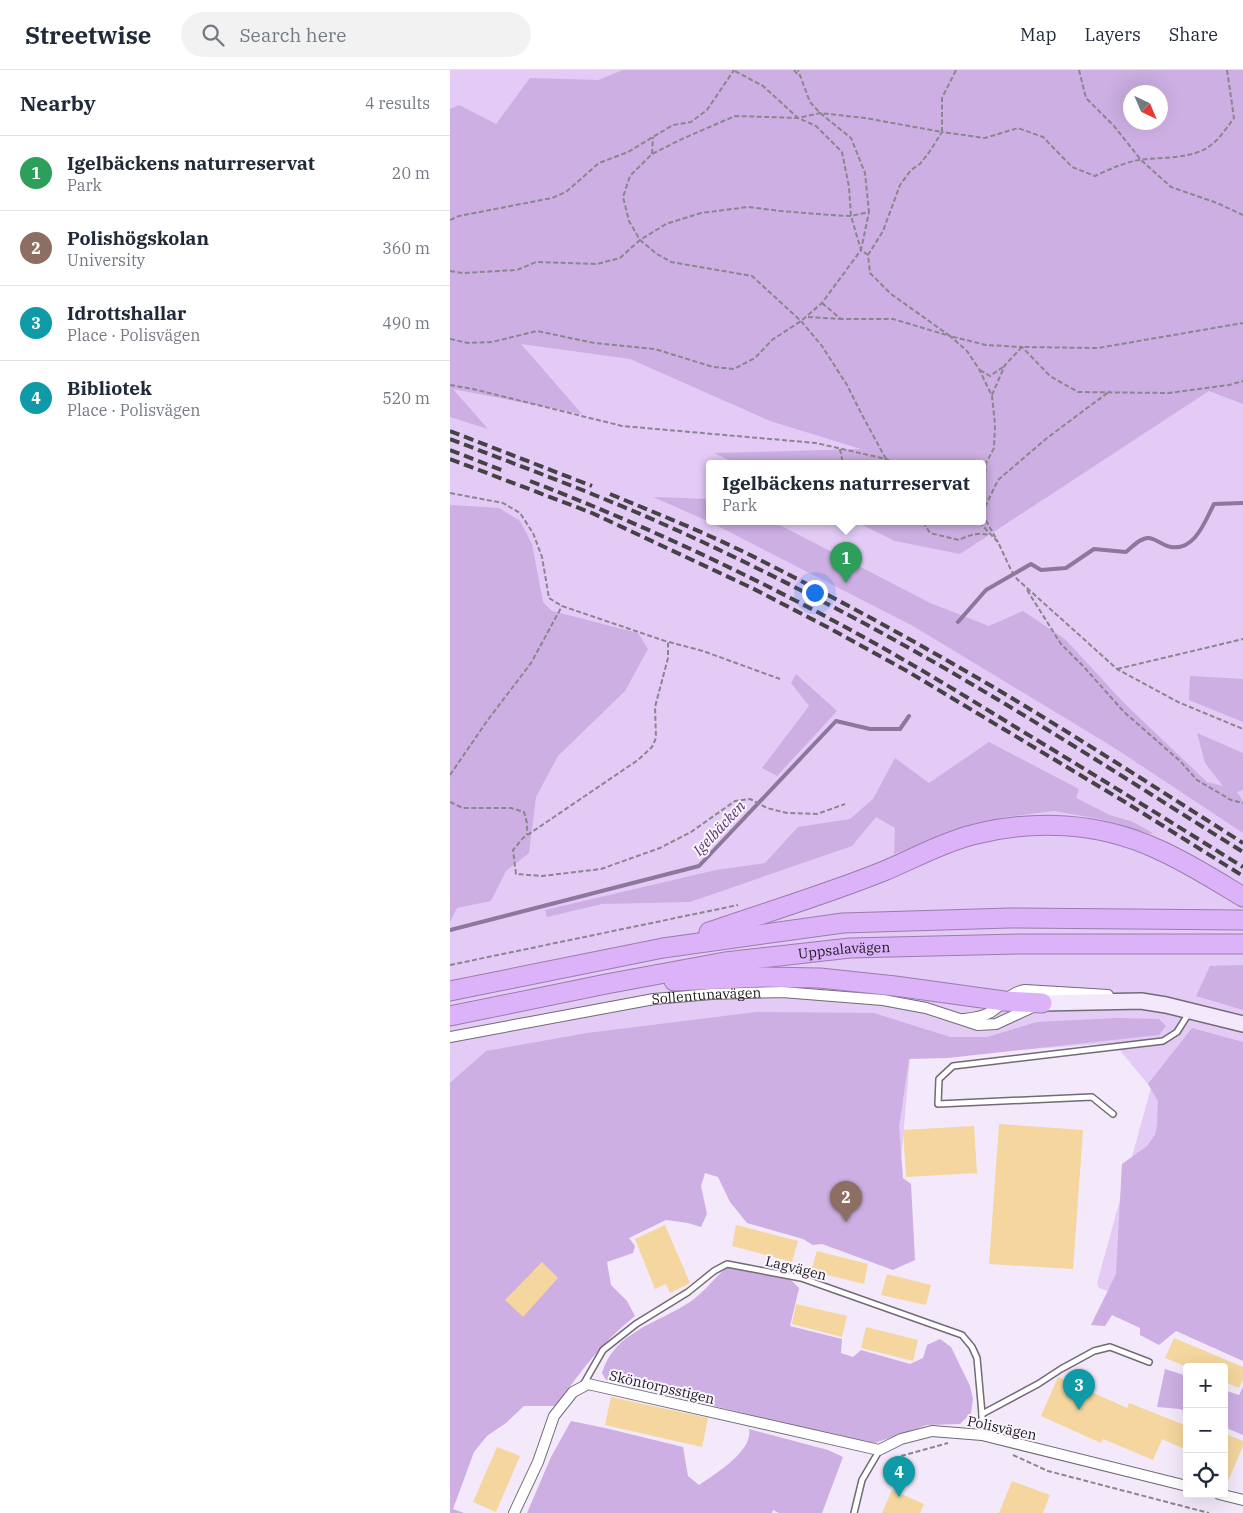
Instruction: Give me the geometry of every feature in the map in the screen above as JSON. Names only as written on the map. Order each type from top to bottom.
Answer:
[{"type":"highway","points":[[663,948],[885,870],[950,842],[972,835],[1023,826],[1049,824],[1076,827],[1131,838],[1178,859],[1243,897]]},
{"type":"highway","name":"Uppsalavägen","points":[[450,991],[663,948],[843,923],[1010,918],[1243,920]]},
{"type":"highway","name":"Uppsalavägen","points":[[450,1016],[725,962],[850,948],[1019,944],[1243,944]]},
{"type":"highway","points":[[606,984],[763,977],[820,978],[1004,1001],[1042,1003]]},
{"type":"street","name":"Sollentunavägen","points":[[962,1020],[984,1016],[992,1012],[1018,991],[1025,990],[1110,995],[1166,1004],[1243,1024]]},
{"type":"street","name":"Sollentunavägen","points":[[450,1037],[654,999],[712,994],[782,992],[882,1000],[926,1008],[978,1025],[996,1024],[1042,1003],[1141,1001]]},
{"type":"street","name":"Sköntorpsstigen","points":[[582,1387],[588,1384],[879,1450]]},
{"type":"street","points":[[514,1513],[538,1462],[554,1416],[573,1392],[582,1387]]},
{"type":"street","name":"Polisvägen","points":[[879,1450],[900,1439],[932,1431],[982,1436],[1183,1485]]},
{"type":"street","points":[[1228,1496],[1243,1500]]},
{"type":"lane","points":[[1113,1114],[1092,1097],[938,1104],[940,1079],[952,1066],[1163,1041],[1176,1032],[1190,1010]]},
{"type":"lane","name":"Lagvägen","points":[[582,1387],[604,1350],[636,1324],[688,1292],[714,1271],[727,1264],[801,1278],[962,1335],[972,1346],[977,1358],[982,1436]]},
{"type":"lane","points":[[982,1414],[1094,1351],[1110,1347],[1149,1362]]},
{"type":"lane","points":[[854,1513],[862,1480],[879,1450]]},
{"type":"path","points":[[450,220],[459,216],[552,198],[566,192],[599,163],[628,152],[673,125],[691,122],[708,110],[734,70],[763,86],[798,118],[816,126],[842,152],[849,187],[851,216],[861,250],[868,255]]},
{"type":"path","points":[[794,70],[801,78]]},
{"type":"path","points":[[450,338],[468,343],[492,342],[537,332],[594,343],[656,349],[712,367],[734,368],[754,358],[772,340],[802,321],[822,303],[861,250],[869,212],[865,173],[852,138],[820,113],[810,102],[798,70]]},
{"type":"path","points":[[956,70],[942,98],[942,132],[920,164],[911,170],[900,185],[883,231],[868,255],[870,273],[891,294],[950,336],[966,351],[978,369],[992,396],[995,424],[994,448],[986,463]]},
{"type":"path","points":[[1080,70],[1086,98],[1114,126],[1141,160],[1171,187],[1217,203],[1243,215]]},
{"type":"path","points":[[886,459],[847,385],[822,346],[802,321],[752,276],[672,262],[657,254],[640,240],[629,221],[623,197],[630,176],[652,154],[735,116],[798,118],[820,113],[865,118],[985,138],[1018,128],[1043,137],[1072,167],[1095,176],[1117,165],[1202,151],[1221,137],[1234,118],[1227,70]]},
{"type":"path","points":[[652,154],[653,138]]},
{"type":"path","points":[[450,272],[517,270],[536,262],[597,264],[620,258],[640,240],[666,224],[701,213],[748,207],[781,212],[851,216],[869,212]]},
{"type":"path","points":[[822,303],[841,319]]},
{"type":"path","points":[[807,317],[893,319],[986,345],[1022,347],[1098,348],[1243,323]]},
{"type":"path","points":[[978,369],[990,376],[1005,365],[1022,347]]},
{"type":"path","points":[[1022,347],[1050,376],[1078,392],[1169,392],[1228,385],[1243,381]]},
{"type":"path","points":[[992,396],[1005,365]]},
{"type":"path","points":[[450,385],[622,426],[816,443],[886,459]]},
{"type":"path","points":[[986,505],[998,480],[1048,438],[1110,391]]},
{"type":"path","points":[[840,449],[842,460]]},
{"type":"path","points":[[450,494],[503,503],[520,513],[533,533],[542,557],[549,598],[562,606],[780,678]]},
{"type":"path","points":[[986,521],[1017,579],[1117,669],[1178,702],[1243,728]]},
{"type":"path","points":[[925,525],[930,533],[959,540],[982,533],[992,536]]},
{"type":"path","points":[[981,525],[998,542]]},
{"type":"path","points":[[1026,588],[1061,644],[1124,712],[1180,761],[1197,780],[1231,800],[1243,803]]},
{"type":"path","points":[[450,775],[487,721],[532,664],[562,606]]},
{"type":"path","points":[[1117,669],[1243,639]]},
{"type":"path","points":[[668,642],[668,658],[655,707],[656,738],[652,746],[638,760],[527,835],[513,850],[516,874],[542,876],[601,869],[660,848],[691,832],[735,801],[750,799],[767,808],[787,813],[817,814],[845,804]]},
{"type":"path","points":[[450,802],[463,808],[511,808],[524,812],[527,823],[527,835]]},
{"type":"path","points":[[901,1456],[947,1444]]},
{"type":"path","points":[[1008,1452],[1048,1471],[1209,1513]]},
{"type":"shaded area","points":[[450,70],[1243,70],[1243,1337],[1099,1288],[1097,1283],[1151,1088],[1114,1043],[910,1058],[894,1241],[731,1170],[694,1173],[664,1179],[450,1456]]},
{"type":"shaded area","points":[[623,70],[1243,70],[1243,404],[1209,391],[960,554],[895,541],[862,525],[986,525],[986,460],[729,460],[714,453],[861,449],[770,421],[630,359],[521,344],[582,414],[453,389],[488,429],[450,417],[450,109],[459,105],[496,124],[530,78],[598,80]]},
{"type":"shaded area","points":[[653,497],[706,499],[706,520]]},
{"type":"shaded area","points":[[450,506],[499,508],[520,521],[532,544],[543,602],[552,611],[638,633],[648,649],[625,691],[558,756],[536,797],[529,853],[506,871],[491,901],[457,908],[450,922]]},
{"type":"shaded area","points":[[716,525],[780,525],[930,603],[989,626],[1023,611],[1065,639],[1124,703],[1207,782],[1223,786],[1205,763],[1197,733],[1243,753],[1243,790],[1237,792],[1243,801],[1243,833],[1113,747],[913,626]]},
{"type":"shaded area","points":[[796,674],[837,711],[777,776],[762,768],[809,706],[791,683]]},
{"type":"shaded area","points":[[1190,676],[1243,679],[1243,722],[1189,700]]},
{"type":"shaded area","points":[[989,742],[1079,789],[1076,798],[1110,815],[1133,822],[1153,833],[1150,834],[1100,819],[1054,811],[1005,817],[949,834],[894,854],[895,828],[876,817],[852,846],[690,902],[602,904],[547,917],[545,910],[716,870],[765,863],[798,827],[850,819],[873,799],[895,758],[929,783]]},
{"type":"shaded area","points":[[1243,965],[1243,1010],[1196,996],[1210,966]]},
{"type":"shaded area","points":[[756,1012],[874,1013],[950,1037],[987,1037],[1037,1022],[1116,1018],[1159,1019],[1166,1026],[1159,1035],[948,1058],[909,1059],[899,1127],[903,1178],[911,1184],[915,1260],[893,1270],[822,1244],[813,1245],[803,1239],[747,1223],[730,1202],[718,1177],[705,1173],[701,1186],[707,1214],[701,1227],[666,1220],[629,1238],[635,1246],[633,1253],[607,1262],[611,1285],[627,1301],[635,1316],[602,1347],[556,1406],[524,1406],[506,1423],[487,1436],[474,1452],[453,1509],[464,1513],[450,1513],[450,1083],[486,1051],[587,1033]]},
{"type":"shaded area","points":[[1192,1028],[1243,1042],[1243,1361],[1176,1331],[1159,1345],[1140,1335],[1140,1328],[1112,1315],[1105,1326],[1091,1325],[1116,1274],[1122,1164],[1147,1146],[1155,1135],[1158,1101],[1148,1084]]},
{"type":"shaded area","points":[[1243,1041],[1243,1513],[450,1513],[486,1045]]},
{"type":"shaded area","points":[[727,1267],[791,1280],[799,1288],[790,1326],[842,1339],[841,1353],[853,1357],[861,1350],[910,1364],[923,1358],[927,1345],[940,1339],[951,1347],[970,1386],[973,1399],[971,1413],[960,1424],[927,1425],[872,1444],[606,1380],[602,1373],[608,1359],[616,1348],[638,1330],[690,1302]]},
{"type":"shaded area","points":[[1165,1369],[1183,1375],[1183,1410],[1157,1407]]},
{"type":"shaded area","points":[[1243,1387],[1243,1435],[1228,1429],[1228,1391],[1239,1395]]},
{"type":"shaded area","points":[[571,1421],[683,1447],[688,1476],[699,1485],[736,1457],[747,1443],[749,1429],[828,1450],[843,1457],[822,1513],[779,1513],[773,1510],[772,1513],[527,1513],[551,1457]]},
{"type":"building","points":[[999,1124],[1083,1130],[1073,1269],[989,1264]]},
{"type":"building","points":[[974,1126],[977,1173],[906,1177],[903,1130]]},
{"type":"building","points":[[665,1225],[690,1283],[670,1293],[666,1284],[655,1289],[635,1239]]},
{"type":"building","points":[[736,1225],[798,1241],[792,1262],[732,1246]]},
{"type":"building","points":[[817,1251],[868,1264],[864,1284],[811,1271]]},
{"type":"building","points":[[542,1262],[558,1278],[523,1317],[505,1300]]},
{"type":"building","points":[[887,1274],[931,1285],[926,1305],[881,1295]]},
{"type":"building","points":[[796,1304],[847,1316],[842,1337],[792,1324]]},
{"type":"building","points":[[866,1327],[918,1340],[913,1361],[861,1348]]},
{"type":"building","points":[[1174,1338],[1243,1367],[1243,1379],[1239,1388],[1228,1384],[1228,1363],[1183,1363],[1183,1365],[1165,1358]]},
{"type":"building","points":[[1058,1377],[1127,1408],[1129,1403],[1183,1424],[1183,1448],[1162,1439],[1153,1460],[1103,1439],[1101,1443],[1041,1416]]},
{"type":"building","points":[[611,1397],[708,1418],[702,1447],[605,1425]]},
{"type":"building","points":[[1228,1435],[1243,1441],[1243,1446],[1228,1481]]},
{"type":"building","points":[[497,1447],[520,1456],[496,1512],[473,1502]]},
{"type":"building","points":[[1012,1481],[1050,1495],[1043,1513],[999,1513]]},
{"type":"building","points":[[892,1490],[924,1504],[920,1513],[882,1513]]},
{"type":"waterway","name":"Igelbäcken","points":[[958,622],[986,590],[1031,564],[1041,570],[1066,568],[1094,549],[1126,552],[1146,538],[1171,547],[1179,547],[1193,540],[1203,526],[1214,504],[1243,503]]},
{"type":"waterway","name":"Igelbäcken","points":[[450,930],[699,866],[836,721],[870,729],[900,729],[909,716]]},
{"type":"railway","points":[[450,431],[592,486]]},
{"type":"railway","points":[[450,439],[579,489],[688,535],[837,609],[992,696],[1243,852]]},
{"type":"railway","points":[[450,450],[504,471]]},
{"type":"railway","points":[[450,459],[592,513],[752,588],[831,629],[907,671],[1125,802],[1243,876]]},
{"type":"railway","points":[[530,481],[608,512],[684,546],[797,601],[972,700],[1243,867]]},
{"type":"railway","points":[[610,494],[747,553],[887,627],[1035,712],[1243,843]]},
{"type":"place","name":"Igelbäckens naturreservat","points":[[846,583]]},
{"type":"place","name":"Polishögskolan","points":[[846,1222]]},
{"type":"place","name":"Idrottshallar","points":[[1079,1410]]},
{"type":"place","name":"Bibliotek","points":[[899,1497]]}]
